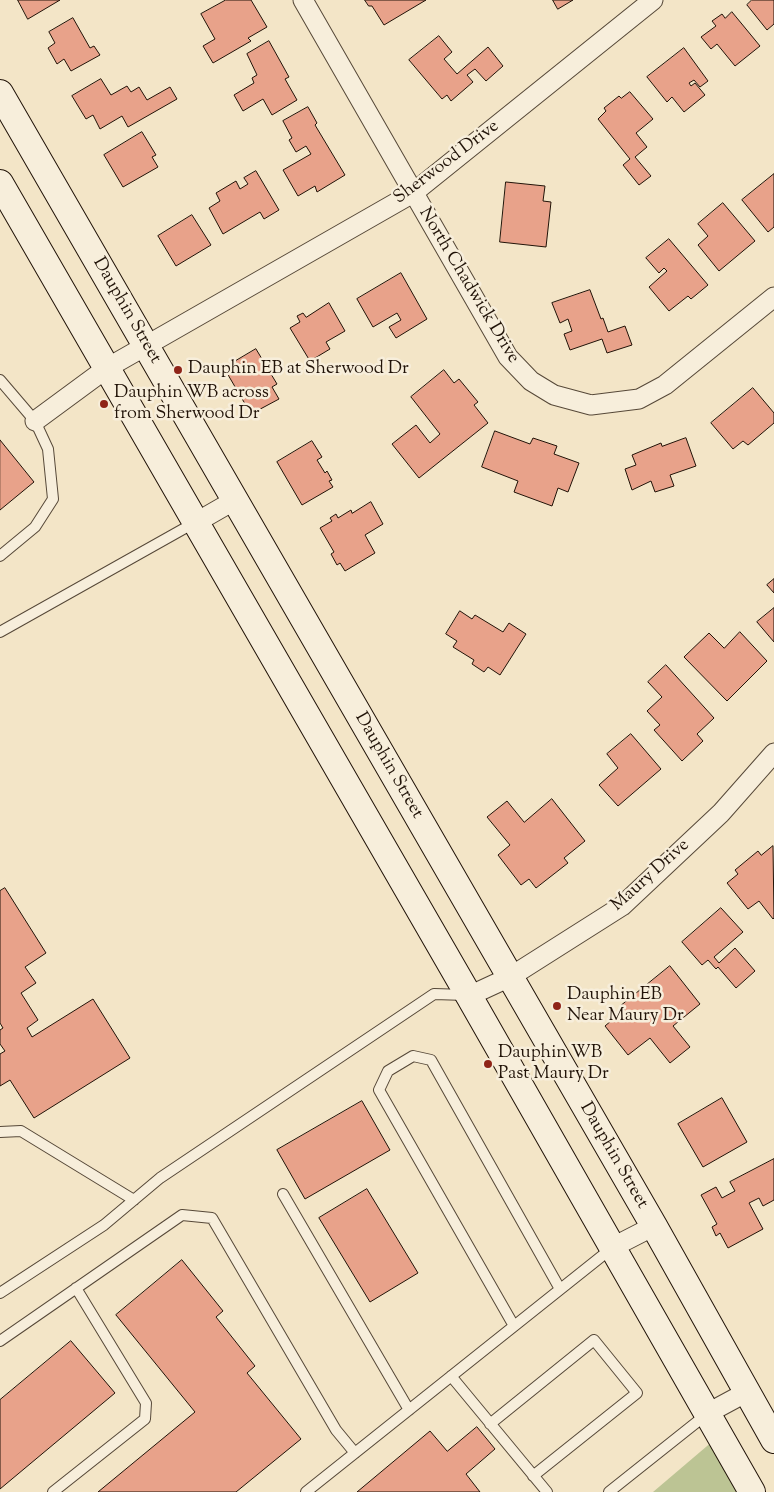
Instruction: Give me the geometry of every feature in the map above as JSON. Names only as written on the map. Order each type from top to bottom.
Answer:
[{"type":"main road","name":"Dauphin Street","points":[[0,93],[654,1226],[774,1440]]},
{"type":"main road","points":[[0,183],[469,996],[752,1492]]},
{"type":"street","name":"North Chadwick Drive","points":[[303,0],[508,358],[531,381],[554,395],[591,405],[638,400],[665,385],[774,297]]},
{"type":"street","name":"Sherwood Drive","points":[[35,421],[107,368],[413,193],[653,0]]},
{"type":"street","points":[[195,523],[235,500]]},
{"type":"street","name":"Maury Drive","points":[[469,996],[510,977],[622,906],[720,813],[774,753]]},
{"type":"street","points":[[613,1247],[654,1226]]},
{"type":"street","points":[[708,1414],[747,1392]]},
{"type":"lane","points":[[0,380],[35,421],[48,448],[54,499],[34,527],[0,556]]},
{"type":"lane","points":[[0,632],[195,523]]},
{"type":"lane","points":[[0,1293],[104,1225],[160,1178],[434,994],[469,996]]},
{"type":"lane","points":[[514,1326],[379,1090],[388,1071],[413,1056],[431,1060],[560,1289]]},
{"type":"lane","points":[[0,1132],[21,1131],[134,1200]]},
{"type":"lane","points":[[283,1194],[409,1410]]},
{"type":"lane","points":[[0,1341],[182,1215],[212,1218],[336,1430],[355,1453]]},
{"type":"lane","points":[[306,1492],[613,1247]]},
{"type":"lane","points":[[53,1492],[145,1419],[146,1404],[76,1288]]},
{"type":"lane","points":[[490,1424],[594,1340],[637,1393],[534,1476]]},
{"type":"lane","points":[[451,1376],[547,1492]]},
{"type":"lane","points":[[609,1492],[708,1414]]},
{"type":"green space","points":[[720,1435],[752,1492],[653,1492]]},
{"type":"building","points":[[18,0],[60,0],[28,19]]},
{"type":"building","points":[[226,0],[251,0],[267,27],[248,38],[251,41],[213,63],[203,46],[215,39],[201,14]]},
{"type":"building","points":[[365,0],[426,0],[384,25],[372,6],[369,6]]},
{"type":"building","points":[[553,0],[573,0],[558,9]]},
{"type":"building","points":[[752,0],[774,0],[774,24],[767,30],[747,5]]},
{"type":"building","points":[[732,12],[760,46],[735,66],[717,44],[711,49],[701,37],[716,26],[712,21],[722,14],[725,18]]},
{"type":"building","points":[[73,18],[90,48],[94,46],[100,55],[71,71],[64,59],[57,64],[48,48],[55,43],[49,32]]},
{"type":"building","points":[[439,36],[452,52],[444,59],[457,74],[488,47],[503,66],[486,81],[475,69],[467,75],[473,82],[451,101],[447,95],[442,99],[409,60]]},
{"type":"building","points":[[269,41],[289,77],[285,79],[297,100],[272,115],[263,99],[243,111],[234,95],[254,83],[252,78],[257,75],[247,54]]},
{"type":"building","points":[[684,48],[708,81],[700,87],[694,80],[689,83],[691,86],[695,83],[705,95],[684,112],[672,97],[667,102],[647,77]]},
{"type":"building","points":[[101,79],[111,95],[127,86],[131,92],[139,87],[147,100],[170,87],[177,99],[128,127],[122,116],[100,129],[93,115],[86,119],[72,96]]},
{"type":"building","points":[[630,92],[653,119],[636,133],[647,147],[635,157],[651,176],[639,185],[623,165],[630,159],[598,119],[606,111],[604,108],[619,96],[621,98]]},
{"type":"building","points":[[308,107],[317,123],[315,125],[345,175],[317,192],[315,186],[298,196],[283,170],[311,154],[306,146],[296,152],[289,140],[292,138],[283,121]]},
{"type":"building","points":[[142,132],[156,155],[152,157],[158,167],[123,187],[104,155]]},
{"type":"building","points":[[256,171],[279,210],[264,219],[260,212],[223,234],[209,208],[220,201],[216,193],[236,181],[240,189],[248,184],[244,178]]},
{"type":"building","points":[[774,174],[774,227],[768,232],[742,200]]},
{"type":"building","points":[[506,182],[545,186],[543,201],[551,202],[546,247],[500,242]]},
{"type":"building","points":[[723,203],[755,241],[719,271],[698,245],[708,236],[698,224]]},
{"type":"building","points":[[192,215],[211,245],[176,266],[158,236]]},
{"type":"building","points":[[669,239],[708,285],[691,299],[688,296],[669,311],[649,287],[667,271],[664,268],[659,273],[646,258]]},
{"type":"building","points":[[401,273],[427,319],[396,338],[389,327],[401,320],[397,313],[373,327],[357,299]]},
{"type":"building","points":[[590,290],[608,332],[625,326],[632,345],[607,353],[602,339],[570,350],[564,334],[572,331],[568,319],[560,323],[552,303]]},
{"type":"building","points":[[329,303],[345,331],[326,342],[330,349],[310,361],[290,328],[300,322],[297,316],[303,313],[306,317]]},
{"type":"building","points":[[256,349],[277,384],[272,387],[279,399],[251,414],[224,368]]},
{"type":"building","points":[[444,370],[454,383],[459,379],[478,402],[474,405],[488,423],[419,478],[392,444],[416,425],[430,443],[440,434],[411,397]]},
{"type":"building","points":[[753,388],[774,413],[774,423],[748,445],[743,441],[733,449],[711,423]]},
{"type":"building","points":[[495,431],[530,444],[533,438],[557,446],[554,454],[579,463],[568,492],[558,488],[552,506],[514,492],[518,481],[482,467]]},
{"type":"building","points":[[686,438],[696,466],[670,475],[674,486],[655,492],[651,481],[632,490],[625,469],[636,465],[632,455],[661,443],[662,446]]},
{"type":"building","points":[[0,440],[34,482],[0,510]]},
{"type":"building","points":[[312,441],[322,457],[317,460],[325,473],[327,471],[332,480],[329,481],[333,487],[302,505],[277,462]]},
{"type":"building","points":[[371,502],[383,524],[365,535],[375,553],[345,571],[340,563],[337,565],[331,554],[334,552],[320,528],[332,521],[330,518],[336,514],[338,518],[351,510],[352,513]]},
{"type":"building","points":[[774,579],[774,593],[767,585]]},
{"type":"building","points":[[774,608],[774,642],[757,622]]},
{"type":"building","points":[[460,611],[472,619],[475,615],[503,632],[509,623],[526,634],[500,675],[488,667],[484,672],[472,664],[474,660],[453,647],[457,641],[446,634]]},
{"type":"building","points":[[740,632],[767,661],[727,701],[684,657],[709,633],[724,648]]},
{"type":"building","points":[[666,665],[714,718],[697,734],[703,741],[682,761],[654,730],[660,725],[647,711],[662,697],[648,682]]},
{"type":"building","points":[[631,734],[661,769],[618,806],[599,785],[618,768],[607,754]]},
{"type":"building","points":[[552,799],[585,841],[564,858],[568,863],[536,888],[529,879],[521,885],[498,855],[510,845],[487,817],[507,801],[524,822]]},
{"type":"building","points":[[773,846],[773,919],[759,901],[748,909],[727,883],[738,874],[735,870],[758,851],[761,855]]},
{"type":"building","points":[[5,888],[46,953],[25,967],[36,983],[21,993],[38,1020],[27,1028],[32,1037],[93,999],[130,1058],[34,1118],[10,1080],[0,1086],[0,1054],[5,1051],[0,1044],[0,1030],[3,1028],[0,1023],[0,891]]},
{"type":"building","points":[[721,908],[743,932],[714,957],[719,963],[735,948],[755,971],[736,988],[718,967],[716,969],[708,960],[702,965],[682,942]]},
{"type":"building","points":[[670,966],[700,1004],[673,1026],[690,1047],[670,1063],[650,1038],[628,1055],[605,1026],[625,1009],[622,1005]]},
{"type":"building","points":[[722,1098],[747,1142],[703,1167],[678,1124]]},
{"type":"building","points":[[362,1101],[390,1150],[305,1199],[277,1150]]},
{"type":"building","points":[[774,1159],[774,1200],[763,1206],[759,1198],[749,1203],[763,1229],[728,1248],[720,1233],[716,1236],[712,1227],[717,1224],[701,1195],[716,1187],[722,1198],[735,1191],[730,1182]]},
{"type":"building","points":[[367,1189],[418,1273],[370,1302],[319,1218]]},
{"type":"building","points":[[182,1260],[223,1311],[216,1317],[255,1366],[247,1373],[301,1439],[236,1492],[98,1492],[195,1412],[116,1315]]},
{"type":"building","points":[[71,1341],[115,1393],[0,1489],[0,1400]]},
{"type":"building","points":[[477,1427],[495,1449],[466,1474],[480,1492],[357,1492],[430,1431],[447,1451]]},
{"type":"place","name":"Dauphin EB at Sherwood Dr","points":[[178,370]]},
{"type":"place","name":"Dauphin WB across from Sherwood Dr","points":[[104,404]]},
{"type":"place","name":"Dauphin EB Near Maury Dr","points":[[557,1006]]},
{"type":"place","name":"Dauphin WB Past Maury Dr","points":[[488,1064]]}]
